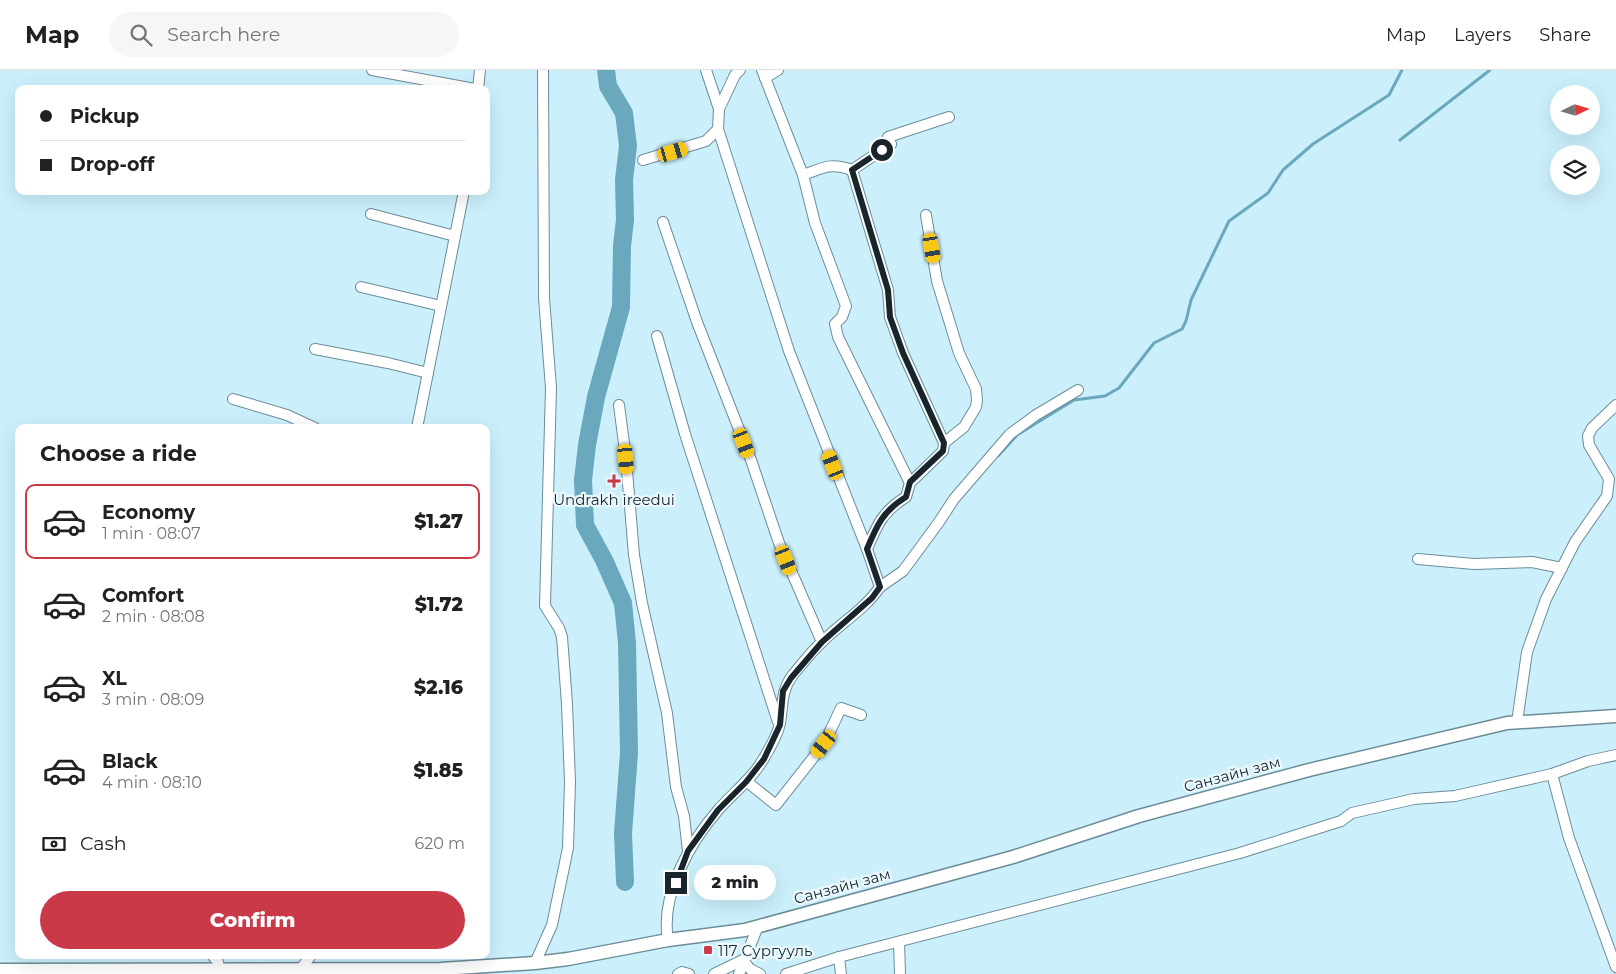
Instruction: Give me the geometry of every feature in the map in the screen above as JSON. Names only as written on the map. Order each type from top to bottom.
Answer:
[{"type":"main road","name":"Санзайн зам","points":[[0,970],[219,969],[248,971],[441,969],[568,959],[668,940],[745,930],[1013,857],[1139,816],[1309,770],[1507,723],[1616,716]]},
{"type":"street","points":[[372,70],[454,85]]},
{"type":"street","points":[[477,85],[480,70]]},
{"type":"street","points":[[535,963],[552,925],[568,848],[570,782],[562,633],[545,606],[551,388],[544,298],[543,70]]},
{"type":"street","points":[[706,70],[719,109],[718,129],[789,351],[867,549],[880,587]]},
{"type":"street","points":[[719,109],[735,75],[740,70]]},
{"type":"street","points":[[778,70],[764,74],[803,174],[816,223],[846,306],[842,317],[835,324],[835,330],[910,482]]},
{"type":"street","points":[[852,170],[891,144],[888,136],[949,118]]},
{"type":"street","points":[[644,160],[706,141],[718,129]]},
{"type":"street","points":[[803,174],[832,165],[852,170]]},
{"type":"street","points":[[852,170],[888,290],[890,317],[903,353],[944,443],[943,451],[910,482],[906,497],[896,503],[879,522],[867,549]]},
{"type":"street","points":[[418,424],[463,195]]},
{"type":"street","points":[[371,214],[455,236]]},
{"type":"street","points":[[926,216],[938,280],[959,353],[976,390],[977,400],[976,407],[964,427],[944,443]]},
{"type":"street","points":[[663,222],[697,322],[751,460],[779,543],[822,642]]},
{"type":"street","points":[[361,286],[442,306]]},
{"type":"street","points":[[657,336],[685,434],[780,725]]},
{"type":"street","points":[[315,349],[428,373]]},
{"type":"street","points":[[668,940],[666,926],[670,899],[688,851],[718,810],[746,782],[764,759],[780,725],[783,691],[791,678],[822,642],[872,598],[880,587],[903,571],[954,499],[1010,434],[1036,415],[1078,390]]},
{"type":"street","points":[[234,400],[287,415],[306,424]]},
{"type":"street","points":[[619,405],[626,459],[634,555],[642,603],[667,713],[676,787],[684,816],[688,851]]},
{"type":"street","points":[[1517,722],[1527,652],[1546,599],[1575,542],[1606,496],[1609,479],[1589,445],[1588,436],[1592,428],[1616,405]]},
{"type":"street","points":[[1418,559],[1474,564],[1532,562],[1562,568]]},
{"type":"street","points":[[746,782],[776,805],[824,744],[841,708],[861,715]]},
{"type":"street","points":[[786,974],[839,957],[1240,853],[1341,821],[1352,813],[1414,799],[1455,796],[1552,774],[1588,761],[1616,755]]},
{"type":"street","points":[[1552,774],[1569,838],[1616,967]]},
{"type":"street","points":[[739,974],[758,926]]},
{"type":"street","points":[[898,942],[900,974]]},
{"type":"street","points":[[839,957],[841,974]]},
{"type":"street","points":[[215,959],[219,969]]},
{"type":"street","points":[[301,969],[308,959]]},
{"type":"street","points":[[714,974],[743,960]]},
{"type":"street","points":[[743,960],[750,969],[760,974]]},
{"type":"street","points":[[678,974],[682,972],[689,974]]},
{"type":"waterway","points":[[606,70],[608,86],[624,113],[628,146],[624,180],[625,220],[622,246],[621,307],[596,397],[583,480],[585,525],[604,560],[623,603],[627,643],[629,753],[623,833],[625,882]]},
{"type":"waterway","points":[[998,456],[1017,435],[1074,400],[1105,396],[1119,388],[1154,343],[1182,329],[1191,300],[1229,221],[1268,193],[1283,170],[1313,144],[1389,95],[1402,70]]},
{"type":"waterway","points":[[1400,140],[1490,70]]},
{"type":"place","name":"Undrakh ireedui","points":[[614,481]]},
{"type":"place","name":"117 Сургууль","points":[[708,950]]},
{"type":"route","points":[[676,883],[688,851],[718,810],[746,782],[764,759],[780,725],[783,691],[791,678],[822,642],[872,598],[880,587],[867,549],[879,522],[896,503],[906,497],[910,482],[943,451],[944,443],[903,353],[890,317],[888,290],[852,170],[882,150]]}]
